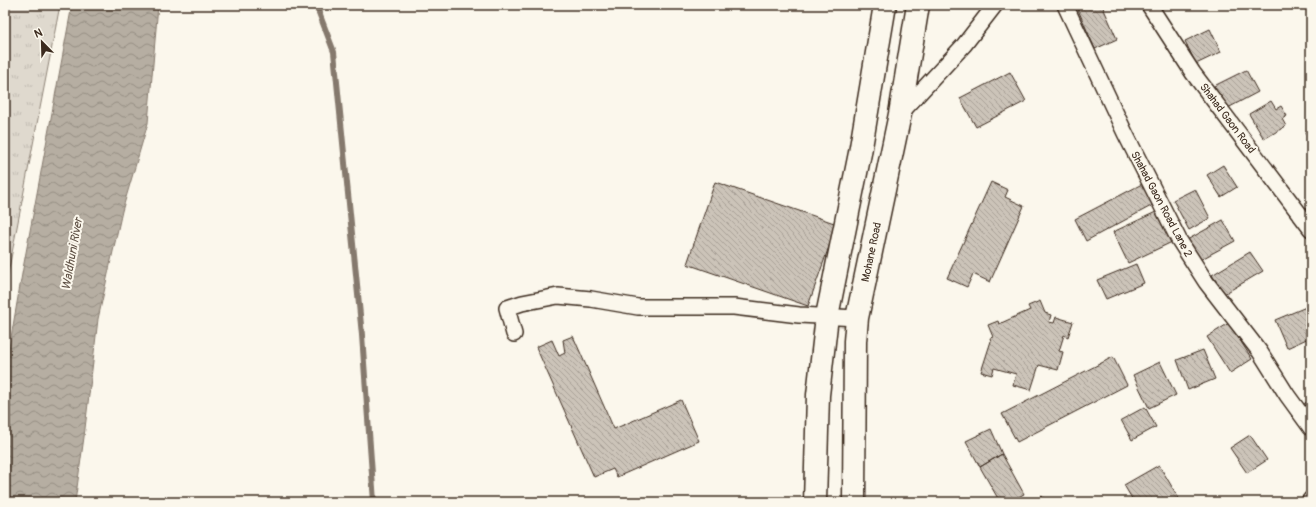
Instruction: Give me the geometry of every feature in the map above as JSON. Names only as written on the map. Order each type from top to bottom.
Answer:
[{"type":"main road","points":[[815,502],[818,395],[827,316],[860,153],[885,5]]},
{"type":"main road","name":"Mohane Road","points":[[854,502],[855,341],[857,318],[900,114],[918,5]]},
{"type":"street","points":[[900,114],[964,45],[995,5]]},
{"type":"street","name":"Shahad Gaon Road Lane 2","points":[[1065,5],[1125,133],[1180,240],[1206,282],[1260,352],[1287,395],[1311,428]]},
{"type":"street","name":"Shahad Gaon Road","points":[[1149,5],[1193,73],[1311,229]]},
{"type":"street","points":[[514,334],[507,308],[522,303],[558,296],[591,299],[638,307],[734,307],[799,315],[857,318]]},
{"type":"green space","points":[[5,5],[60,5],[5,289]]},
{"type":"water","name":"Waldhuni River","points":[[72,5],[158,5],[148,123],[122,211],[98,319],[75,502],[5,502],[5,372]]},
{"type":"building","points":[[1076,5],[1102,5],[1117,39],[1095,49]]},
{"type":"building","points":[[1210,29],[1221,52],[1196,64],[1185,41]]},
{"type":"building","points":[[1246,70],[1258,92],[1226,109],[1214,86]]},
{"type":"building","points":[[1010,72],[1026,101],[976,127],[960,98]]},
{"type":"building","points":[[1271,101],[1276,109],[1281,106],[1287,116],[1282,119],[1286,126],[1264,139],[1249,114]]},
{"type":"building","points":[[1311,129],[1311,145],[1305,132]]},
{"type":"building","points":[[1223,165],[1237,187],[1221,197],[1207,175]]},
{"type":"building","points":[[715,182],[837,224],[808,306],[687,264]]},
{"type":"building","points":[[991,182],[1008,190],[1005,197],[1024,206],[990,282],[973,274],[967,287],[947,278]]},
{"type":"building","points":[[1142,184],[1153,205],[1086,241],[1075,219]]},
{"type":"building","points":[[1195,189],[1210,218],[1189,230],[1173,200]]},
{"type":"building","points":[[1158,211],[1172,242],[1128,263],[1113,232]]},
{"type":"building","points":[[1223,220],[1235,241],[1198,261],[1187,240]]},
{"type":"building","points":[[1250,252],[1263,271],[1224,294],[1212,275]]},
{"type":"building","points":[[1136,264],[1144,283],[1106,299],[1097,280]]},
{"type":"building","points":[[1040,301],[1045,313],[1051,315],[1049,322],[1054,323],[1056,317],[1073,322],[1068,337],[1064,335],[1059,351],[1063,352],[1058,370],[1039,365],[1031,390],[1013,385],[1016,374],[994,368],[992,375],[981,372],[991,341],[990,338],[993,337],[988,325],[998,321],[999,324],[1030,310],[1028,306]]},
{"type":"building","points":[[1311,305],[1311,337],[1287,348],[1275,320]]},
{"type":"building","points":[[1229,323],[1252,359],[1230,373],[1207,337]]},
{"type":"building","points":[[573,336],[614,429],[681,400],[699,441],[617,477],[613,469],[594,477],[536,347],[552,340],[559,356],[565,353],[563,340]]},
{"type":"building","points":[[1203,350],[1215,379],[1188,390],[1177,360]]},
{"type":"building","points":[[1113,357],[1127,385],[1017,442],[1002,414]]},
{"type":"building","points":[[1160,362],[1176,395],[1149,408],[1133,375]]},
{"type":"building","points":[[1311,399],[1311,414],[1304,404]]},
{"type":"building","points":[[1145,407],[1156,427],[1132,440],[1121,420]]},
{"type":"building","points":[[991,429],[1002,454],[980,467],[966,441]]},
{"type":"building","points":[[1250,435],[1267,460],[1247,473],[1230,448]]},
{"type":"building","points":[[1002,454],[1024,494],[1009,502],[1000,502],[980,467]]},
{"type":"building","points":[[1159,465],[1181,502],[1134,502],[1124,485]]},
{"type":"building","points":[[1042,496],[1046,502],[1033,502]]},
{"type":"waterway","points":[[316,5],[334,52],[362,335],[374,502]]}]
